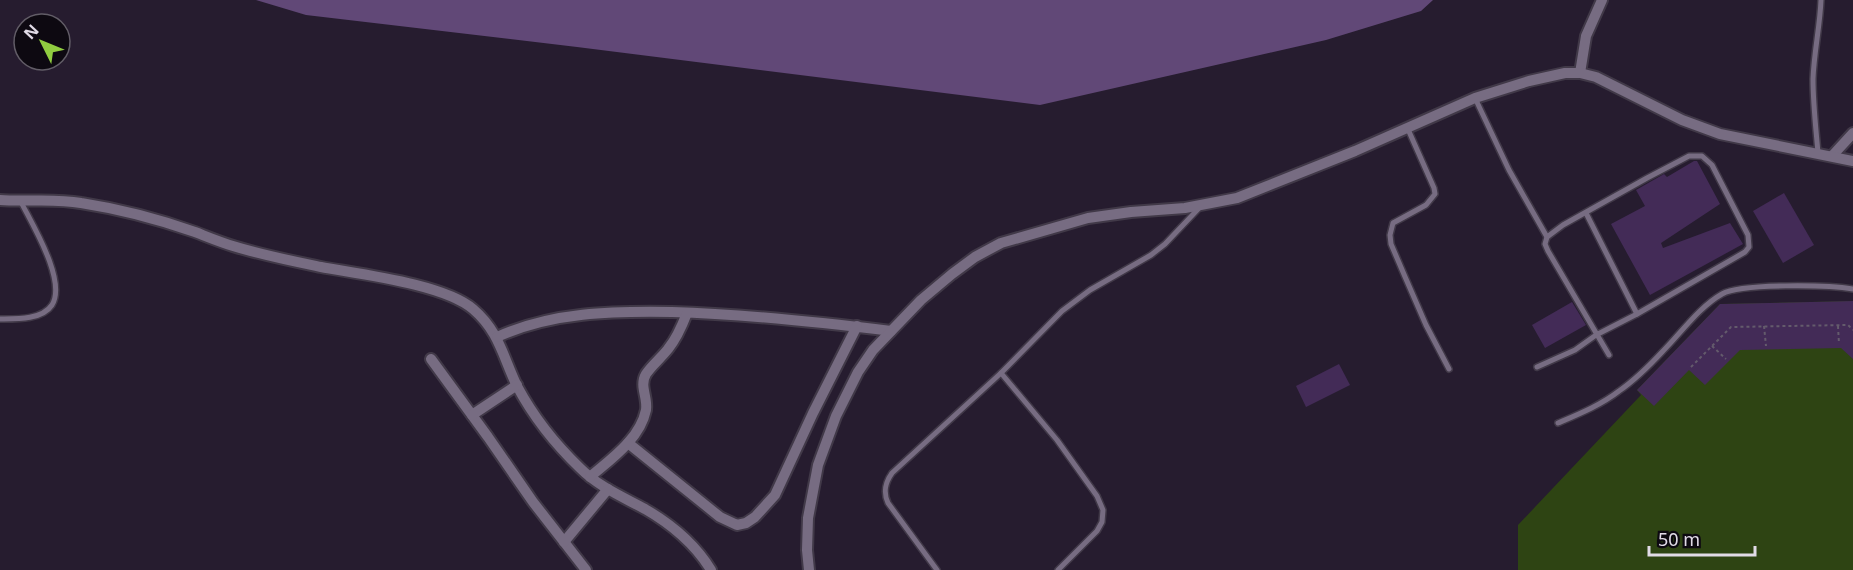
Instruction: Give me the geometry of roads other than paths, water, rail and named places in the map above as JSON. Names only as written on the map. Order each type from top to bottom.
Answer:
[{"type":"street","points":[[1580,73],[1586,36],[1602,0]]},
{"type":"street","points":[[809,570],[808,518],[818,465],[846,393],[858,372],[873,350],[921,300],[975,257],[1000,243],[1088,218],[1202,206],[1237,198],[1354,151],[1475,98],[1529,81],[1565,73],[1580,73],[1614,84],[1700,128],[1742,139],[1853,161]]},
{"type":"street","points":[[1832,156],[1853,133]]},
{"type":"street","points":[[0,200],[21,202],[60,200],[117,209],[195,232],[232,246],[431,290],[453,297],[471,307],[488,323],[497,337],[517,385],[542,424],[562,449],[590,477],[674,529],[693,546],[711,570]]},
{"type":"street","points":[[497,337],[517,328],[557,317],[620,312],[712,313],[802,320],[891,331]]},
{"type":"street","points":[[590,477],[628,443],[640,425],[646,410],[643,390],[646,374],[675,340],[687,313]]},
{"type":"street","points":[[628,443],[720,517],[737,525],[746,523],[755,517],[775,495],[856,326]]},
{"type":"street","points":[[431,359],[533,502],[586,570]]},
{"type":"street","points":[[472,416],[517,385]]},
{"type":"street","points":[[564,542],[608,489]]},
{"type":"lane","points":[[1818,153],[1814,77],[1821,21],[1821,0]]},
{"type":"lane","points":[[1475,98],[1509,170],[1547,237]]},
{"type":"lane","points":[[1407,127],[1435,194],[1426,205],[1393,223],[1390,229],[1391,244],[1426,325],[1449,369]]},
{"type":"lane","points":[[1537,367],[1575,350],[1596,335],[1740,257],[1749,247],[1748,235],[1712,165],[1702,156],[1689,156],[1563,225],[1547,237],[1545,244],[1548,251],[1596,335],[1609,356]]},
{"type":"lane","points":[[0,319],[39,315],[47,310],[55,297],[54,279],[49,262],[21,202]]},
{"type":"lane","points":[[937,570],[888,503],[885,485],[892,473],[1001,373],[1068,305],[1151,255],[1202,206]]},
{"type":"lane","points":[[1586,213],[1638,314]]},
{"type":"lane","points":[[1558,423],[1618,392],[1648,366],[1698,314],[1721,294],[1731,290],[1759,287],[1830,286],[1853,289]]},
{"type":"lane","points":[[1001,373],[1057,440],[1096,496],[1103,510],[1102,522],[1097,531],[1058,570]]}]
